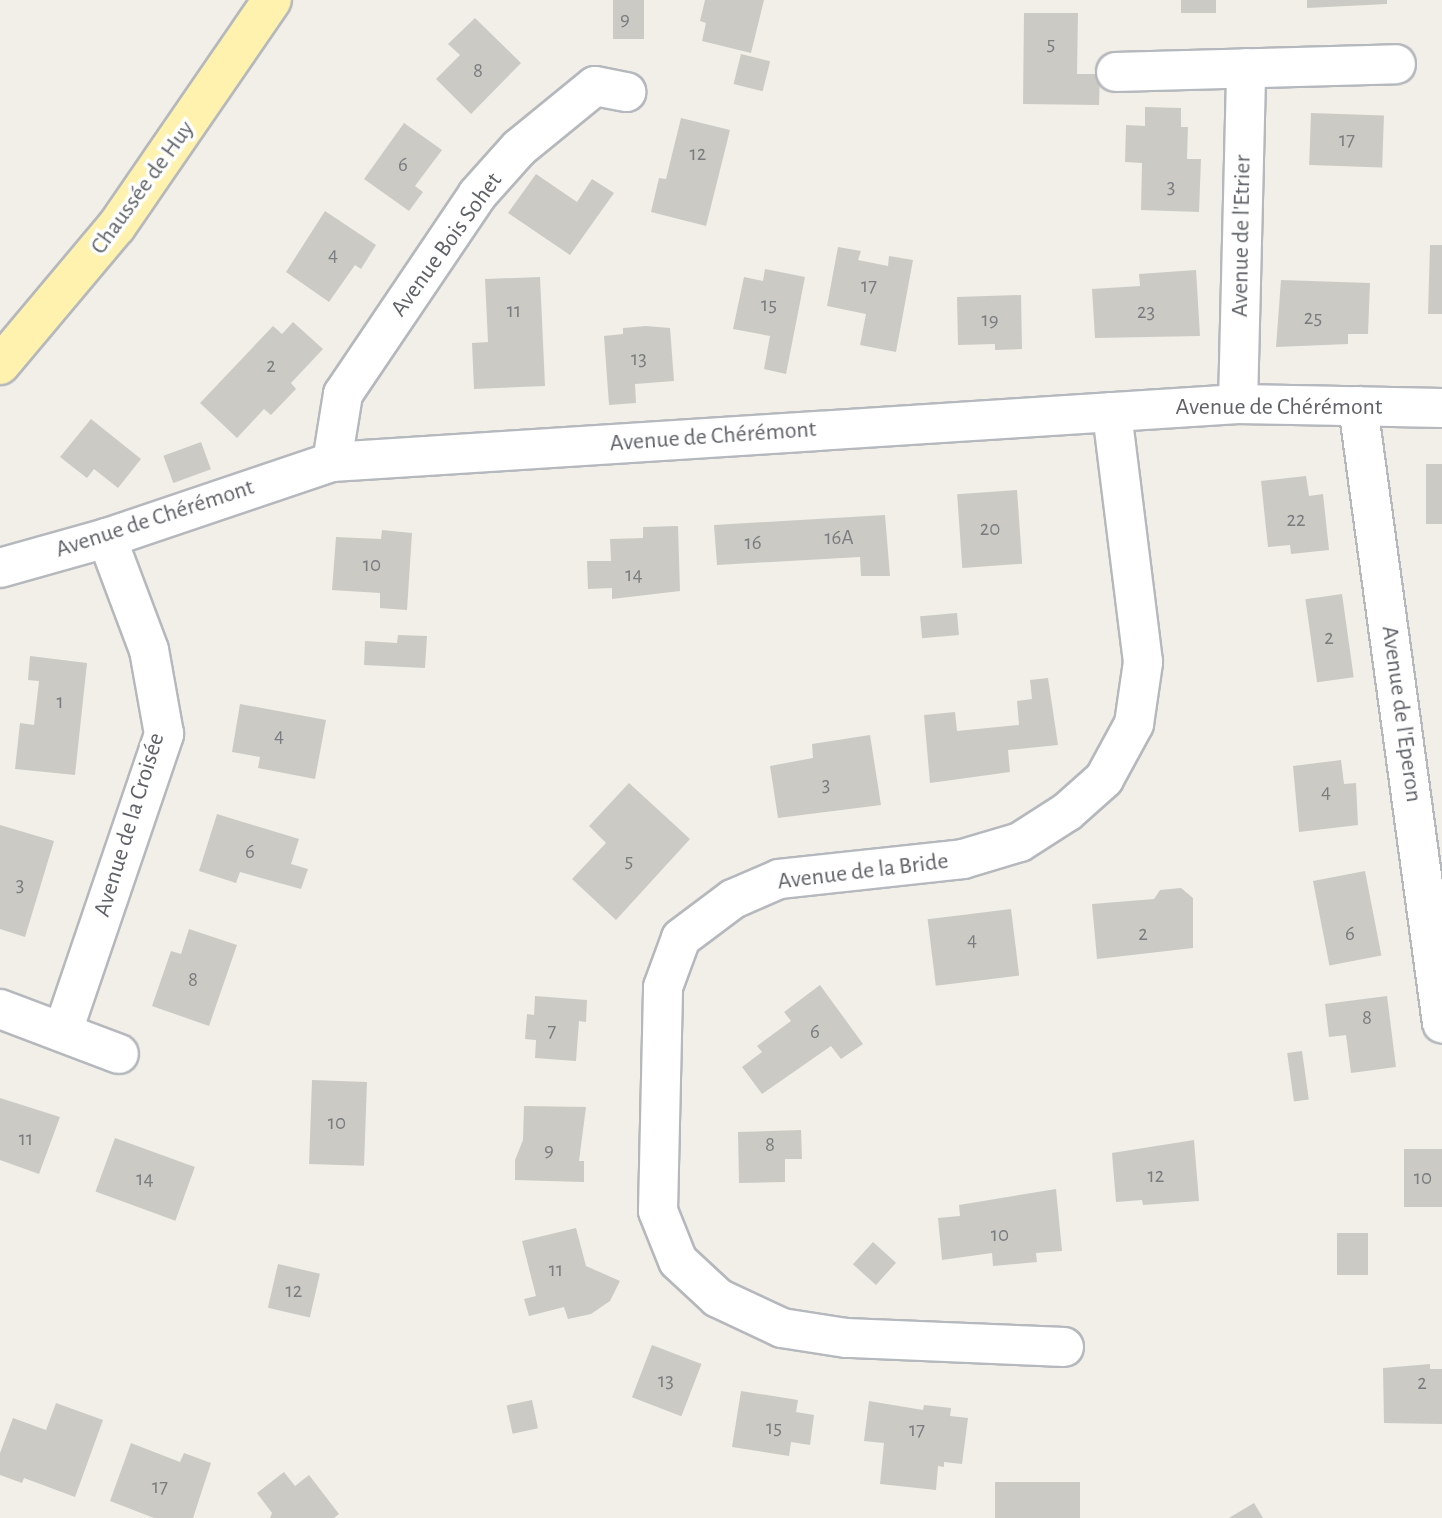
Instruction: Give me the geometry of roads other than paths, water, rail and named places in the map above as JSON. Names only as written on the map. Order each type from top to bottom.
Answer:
[{"type":"main road","name":"Chaussée de Huy","points":[[0,365],[116,228],[272,0]]},
{"type":"street","points":[[1116,72],[1396,64]]},
{"type":"street","name":"Avenue de l'Etrier","points":[[1238,404],[1246,68]]},
{"type":"street","name":"Avenue Bois Sohet","points":[[332,462],[344,394],[477,195],[536,132],[595,86],[626,92]]},
{"type":"street","name":"Avenue de Chérémont","points":[[3,565],[107,538],[332,462],[1238,404],[1442,408]]},
{"type":"street","name":"Avenue de l'Eperon","points":[[1358,406],[1442,1023]]},
{"type":"street","name":"Avenue de la Bride","points":[[1064,1347],[846,1338],[782,1328],[718,1298],[678,1261],[658,1211],[663,988],[681,938],[733,899],[779,879],[963,859],[1020,842],[1068,811],[1104,779],[1134,724],[1143,662],[1112,412]]},
{"type":"street","name":"Avenue de la Croisée","points":[[63,1031],[164,734],[149,650],[107,538]]},
{"type":"street","points":[[0,1009],[119,1054]]}]
